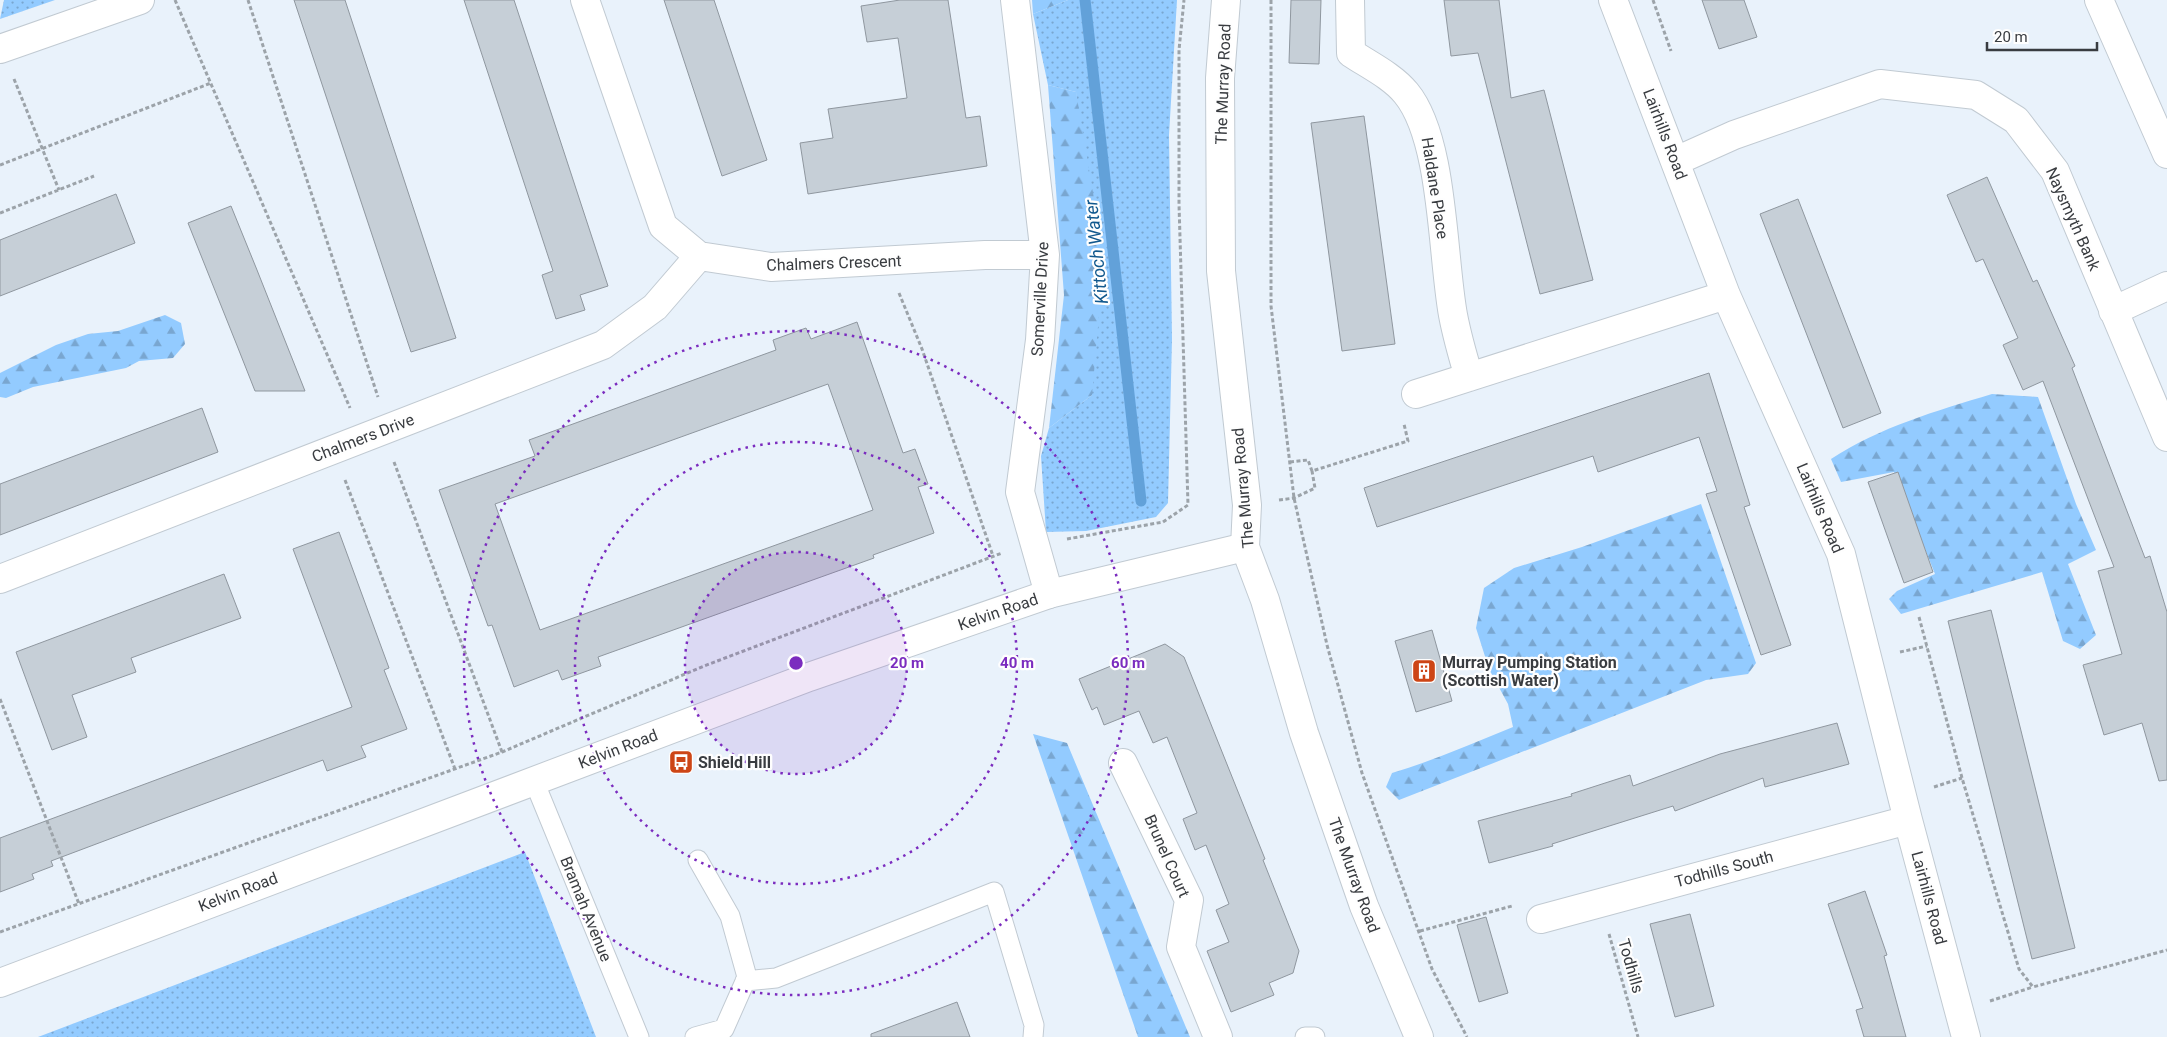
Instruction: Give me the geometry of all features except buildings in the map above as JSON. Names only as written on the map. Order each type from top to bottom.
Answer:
[{"type":"street","points":[[0,48],[140,0]]},
{"type":"street","points":[[585,0],[663,226],[699,256]]},
{"type":"street","name":"Somerville Drive","points":[[1015,0],[1045,254],[1040,340],[1020,492],[1049,594]]},
{"type":"street","name":"The Murray Road","points":[[1226,0],[1220,78],[1221,271],[1247,506],[1245,547],[1265,600],[1304,733],[1364,906],[1419,1037]]},
{"type":"street","name":"Haldane Place","points":[[1350,0],[1351,53],[1385,74],[1406,93],[1422,120],[1432,151],[1453,314],[1469,377]]},
{"type":"street","name":"Lairhills Road","points":[[1613,0],[1726,296],[1842,554],[1908,820],[1966,1037]]},
{"type":"street","points":[[2099,0],[2167,154]]},
{"type":"street","name":"Naysmyth Bank","points":[[1676,161],[1734,135],[1880,84],[1976,96],[2016,120],[2055,171],[2167,437]]},
{"type":"street","name":"Chalmers Crescent","points":[[699,256],[771,267],[985,255],[1045,254]]},
{"type":"street","name":"Chalmers Drive","points":[[0,579],[604,345],[654,307],[699,256]]},
{"type":"street","points":[[2113,311],[2167,286]]},
{"type":"street","points":[[1416,394],[1726,296]]},
{"type":"street","name":"Kelvin Road","points":[[0,982],[809,677],[1049,594],[1245,547]]},
{"type":"street","name":"Brunel Court","points":[[1123,763],[1189,900],[1181,947],[1218,1037]]},
{"type":"street","name":"Todhills South","points":[[1541,919],[1908,820]]},
{"type":"lane","name":"Bramah Avenue","points":[[534,781],[639,1037]]},
{"type":"lane","points":[[695,1037],[724,1029],[747,977],[730,916],[698,860]]},
{"type":"lane","points":[[745,981],[776,978],[994,892],[1034,1025],[1033,1037]]},
{"type":"lane","points":[[1305,1037],[1315,1037]]},
{"type":"path","points":[[175,0],[211,83],[378,433],[502,752]]},
{"type":"path","points":[[248,0],[378,433]]},
{"type":"path","points":[[0,932],[502,752],[704,666],[993,556],[1035,544],[1163,522],[1188,505],[1179,204],[1179,50],[1184,0]]},
{"type":"path","points":[[1271,0],[1271,306],[1294,498],[1327,645],[1362,774],[1432,969],[1467,1037]]},
{"type":"path","points":[[0,48],[59,190]]},
{"type":"path","points":[[0,166],[211,83]]},
{"type":"path","points":[[0,213],[94,176]]},
{"type":"path","points":[[886,262],[922,349],[993,556]]},
{"type":"path","points":[[1312,471],[1408,441],[1400,399],[1416,394]]},
{"type":"path","points":[[334,450],[455,769]]},
{"type":"path","points":[[1247,506],[1294,498],[1315,488],[1308,460],[1290,462]]},
{"type":"path","points":[[1919,617],[1962,778],[2019,969],[2034,987]]},
{"type":"path","points":[[0,699],[78,904]]},
{"type":"path","name":"Todhills","points":[[1600,902],[1638,1037]]},
{"type":"path","points":[[1420,932],[1523,903],[1541,919]]},
{"type":"path","points":[[1959,1011],[2034,987],[2167,950]]},
{"type":"green space","points":[[4,0],[55,0],[0,19]]},
{"type":"green space","points":[[1032,0],[1068,0],[1033,14]]},
{"type":"green space","points":[[1068,0],[1177,0],[1169,135],[1172,339],[1168,503],[1156,517],[1086,531],[1046,532],[1041,456],[1049,428],[1092,395],[1076,92],[1048,85],[1033,14]]},
{"type":"green space","points":[[1048,85],[1076,92],[1104,258],[1092,395],[1049,428],[1064,295]]},
{"type":"green space","points":[[165,315],[181,323],[185,344],[173,358],[139,361],[126,368],[33,387],[6,398],[0,397],[0,373],[56,345],[88,334],[118,331]]},
{"type":"green space","points":[[1992,394],[2038,397],[2076,504],[2096,550],[2068,564],[2096,635],[2080,649],[2063,641],[2042,572],[1901,614],[1889,599],[1897,591],[1935,574],[1894,472],[1841,482],[1831,459],[1889,429]]},
{"type":"green space","points":[[1701,504],[1756,663],[1748,674],[1706,680],[1399,800],[1386,787],[1392,773],[1513,727],[1508,704],[1489,669],[1476,628],[1484,588],[1514,568],[1582,547]]},
{"type":"green space","points":[[1033,734],[1067,743],[1190,1037],[1138,1037]]},
{"type":"green space","points":[[525,852],[596,1037],[38,1037]]},
{"type":"waterway","name":"Kittoch Water","points":[[1085,0],[1141,501]]},
{"type":"place","name":"Murray Pumping Station (Scottish Water)","points":[[1424,671]]},
{"type":"place","name":"Shield Hill","points":[[681,762]]}]
